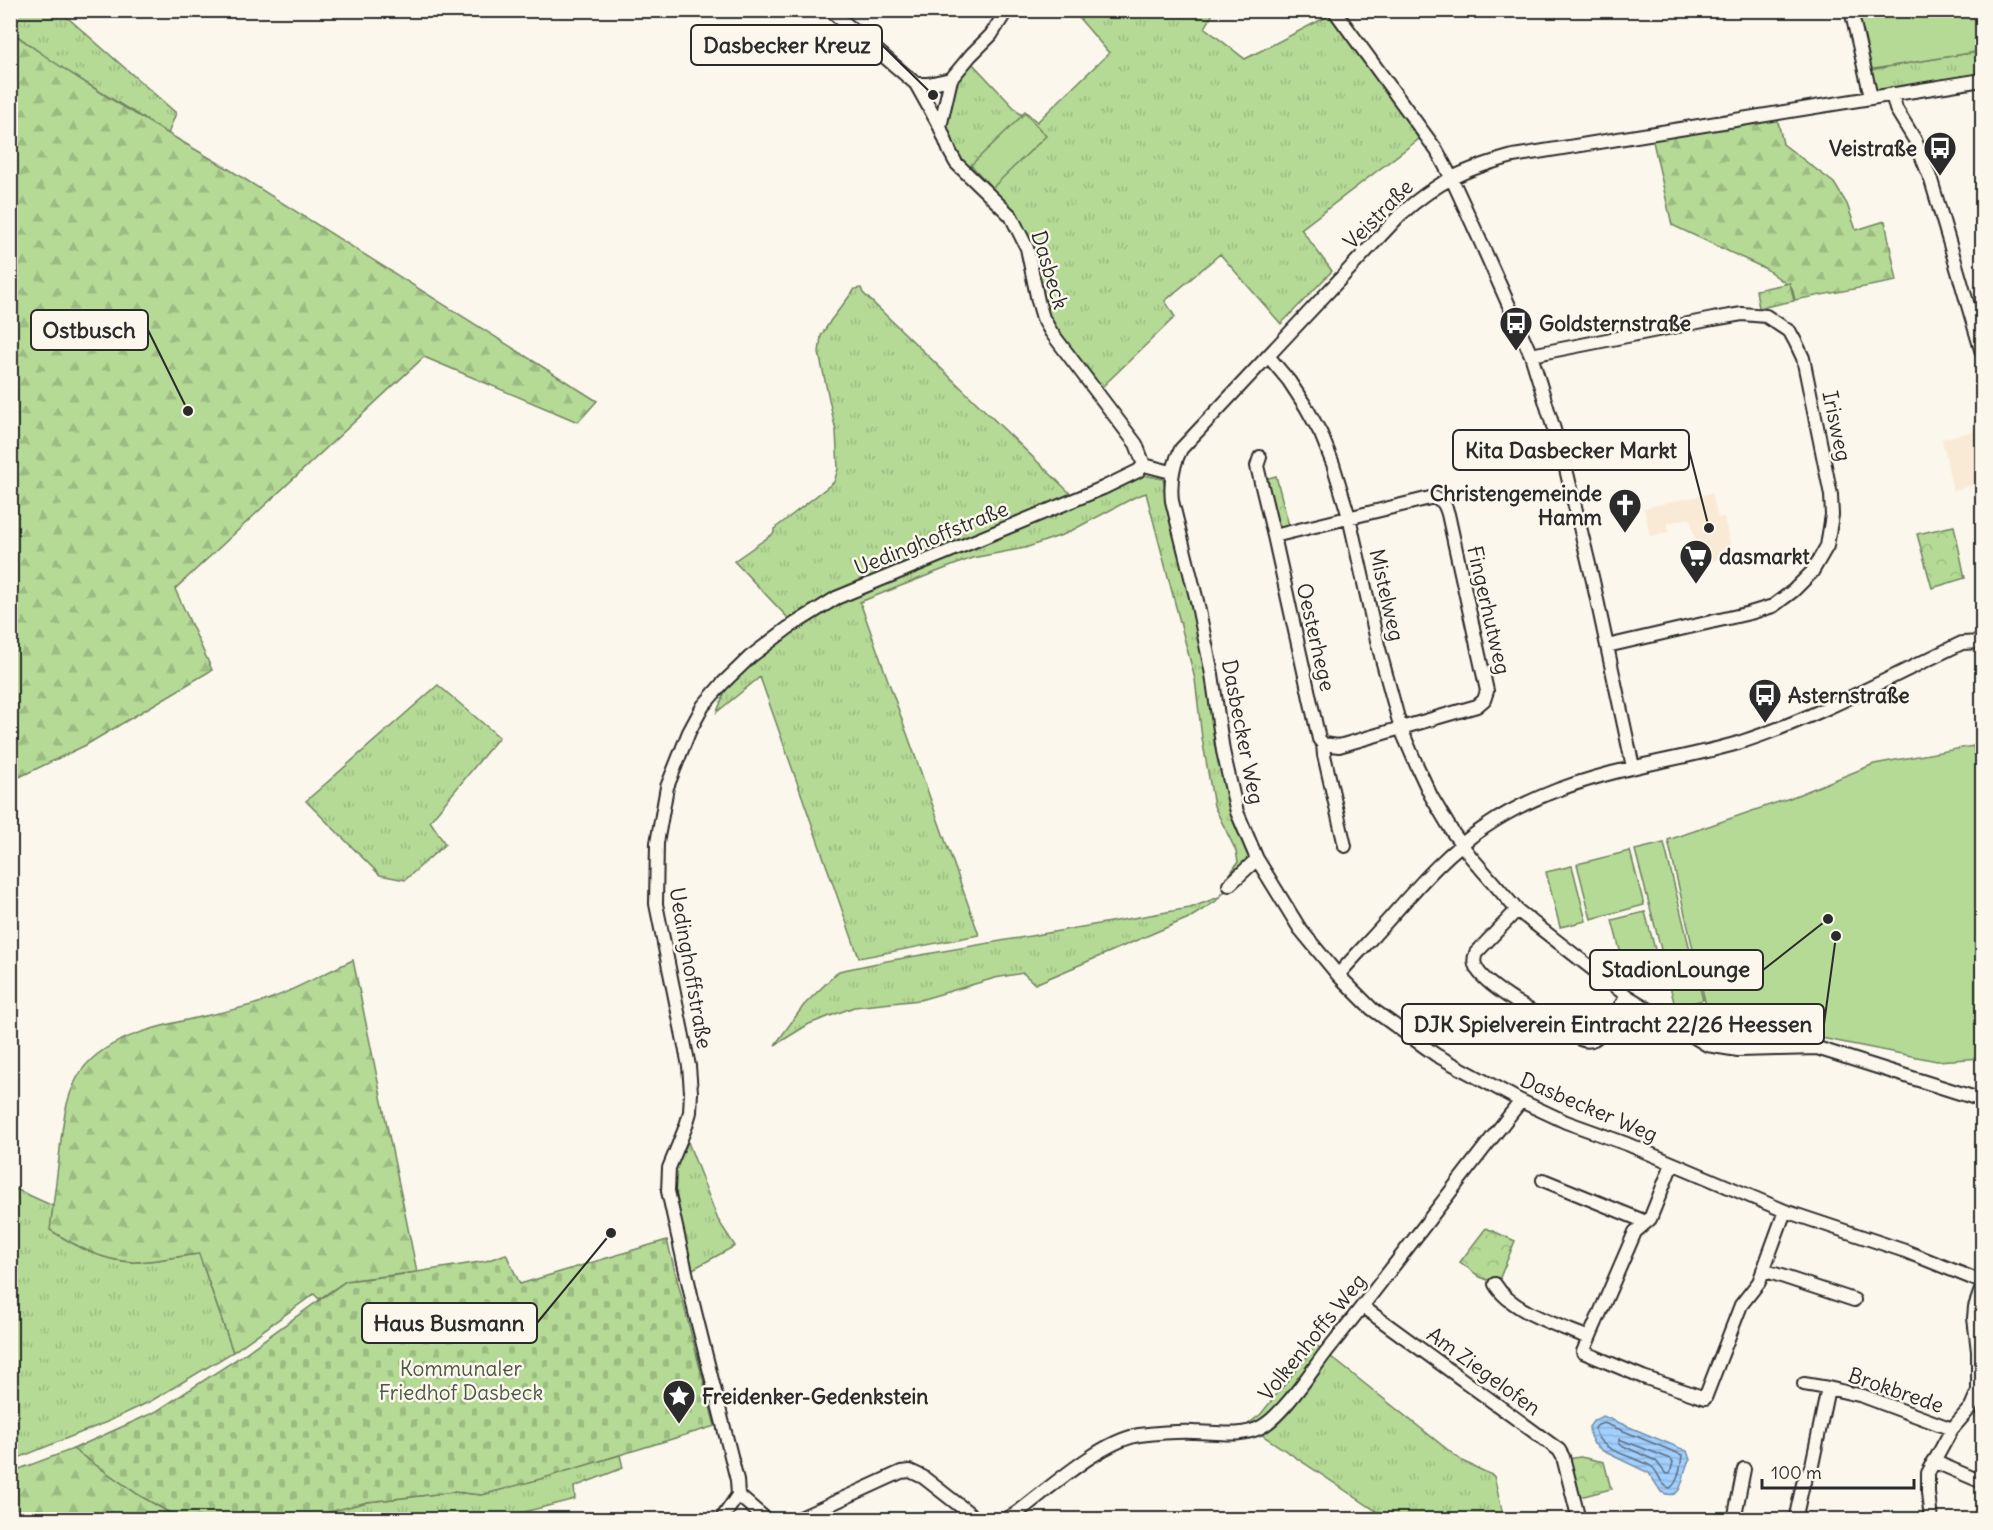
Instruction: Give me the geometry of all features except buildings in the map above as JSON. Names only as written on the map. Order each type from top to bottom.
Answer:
[{"type":"street","name":"Dasbeck","points":[[830,10],[916,84],[940,127],[956,163],[1011,216],[1027,248],[1043,318],[1051,332],[1136,444],[1144,465]]},
{"type":"street","points":[[940,127],[951,79],[991,35],[1007,10]]},
{"type":"street","points":[[1334,10],[1437,151],[1451,177],[1531,355],[1565,465],[1633,767]]},
{"type":"street","points":[[1851,10],[1871,97]]},
{"type":"street","points":[[916,84],[951,79]]},
{"type":"street","name":"Veistraße","points":[[1172,472],[1181,449],[1400,215],[1423,195],[1451,177],[1479,165],[1513,156],[1983,80]]},
{"type":"street","points":[[1892,94],[1896,109],[1915,140],[1931,180],[1983,352]]},
{"type":"street","name":"Irisweg","points":[[1531,355],[1723,317],[1754,314],[1766,316],[1790,332],[1803,358],[1825,463],[1833,515],[1827,546],[1812,572],[1793,591],[1773,606],[1607,646]]},
{"type":"street","name":"Mistelweg","points":[[1269,357],[1289,381],[1312,417],[1333,464],[1349,517],[1378,645],[1401,729],[1431,796],[1461,845],[1517,910],[1628,996],[1707,1045],[1738,1050],[1817,1048],[1983,1100]]},
{"type":"street","name":"Oesterhege","points":[[1260,457],[1257,466],[1345,846]]},
{"type":"street","points":[[1144,465],[1172,472]]},
{"type":"street","name":"Uedinghoffstraße","points":[[738,1495],[737,1480],[723,1419],[694,1308],[668,1191],[669,1168],[686,1126],[692,1092],[689,1066],[656,904],[657,843],[667,787],[689,732],[703,706],[743,664],[788,628],[836,598],[1102,488],[1138,471],[1144,465]]},
{"type":"street","name":"Dasbecker Weg","points":[[1172,472],[1172,501],[1203,632],[1230,781],[1238,812],[1257,859],[1300,929],[1338,975],[1372,1009],[1427,1049],[1521,1101],[1566,1122],[1627,1144],[1785,1211],[1905,1251],[1983,1282]]},
{"type":"street","name":"Fingerhutweg","points":[[1349,517],[1436,498],[1444,504],[1448,514],[1487,691],[1483,702],[1477,706],[1401,729]]},
{"type":"street","points":[[1274,536],[1349,517]]},
{"type":"street","points":[[1338,975],[1421,883],[1461,845],[1483,827],[1534,798],[1633,767],[1713,750],[1758,736],[1821,711],[1962,644],[1983,642]]},
{"type":"street","points":[[1323,744],[1339,746],[1401,729]]},
{"type":"street","points":[[1229,885],[1257,859]]},
{"type":"street","points":[[1517,910],[1476,954],[1474,964],[1489,983],[1586,1041],[1592,1041],[1599,1035],[1628,996]]},
{"type":"street","name":"Volkenhoffs Weg","points":[[1004,1520],[1014,1515],[1099,1451],[1118,1441],[1138,1436],[1192,1431],[1243,1433],[1262,1427],[1284,1406],[1363,1307],[1521,1101]]},
{"type":"street","points":[[1672,1164],[1650,1219],[1635,1232],[1583,1352],[1643,1377],[1705,1398],[1741,1305],[1759,1282],[1785,1211]]},
{"type":"street","points":[[1543,1180],[1646,1222]]},
{"type":"street","points":[[1763,1270],[1854,1300]]},
{"type":"street","points":[[1496,1284],[1503,1296],[1521,1308],[1589,1338]]},
{"type":"street","points":[[1931,1520],[1928,1473],[1952,1429],[1971,1407],[1978,1391],[1978,1351],[1974,1318],[1975,1307],[1983,1287]]},
{"type":"street","name":"Am Ziegelofen","points":[[1363,1307],[1559,1450],[1580,1520]]},
{"type":"street","name":"Brokbrede","points":[[1804,1384],[1863,1396],[1952,1429]]},
{"type":"street","name":"Brokbrede","points":[[1795,1520],[1803,1484],[1812,1465],[1828,1388]]},
{"type":"street","points":[[1934,1461],[1983,1482]]},
{"type":"street","points":[[1734,1520],[1744,1469]]},
{"type":"street","points":[[796,1520],[901,1472],[910,1471],[923,1477],[978,1520]]},
{"type":"street","points":[[721,1520],[738,1495],[767,1520]]},
{"type":"shaded area","points":[[1982,429],[1982,482],[1953,491],[1942,439]]},
{"type":"shaded area","points":[[1712,493],[1718,518],[1724,517],[1733,556],[1701,563],[1690,518],[1667,523],[1669,532],[1650,536],[1644,508]]},
{"type":"green space","points":[[1215,10],[1205,28],[1245,59],[1332,14],[1419,139],[1301,229],[1332,271],[1281,324],[1220,254],[1165,301],[1175,317],[1101,388],[1055,331],[1043,309],[1031,248],[996,194],[954,152],[948,136],[947,118],[954,85],[970,61],[1021,115],[1025,111],[1037,122],[1109,53],[1073,11]]},
{"type":"green space","points":[[10,11],[60,11],[176,113],[168,134],[54,63],[11,31]]},
{"type":"green space","points":[[1855,11],[1982,11],[1982,51],[1868,70]]},
{"type":"green space","points":[[10,31],[89,85],[227,168],[597,401],[578,422],[424,357],[175,589],[212,670],[86,745],[11,781]]},
{"type":"green space","points":[[1982,51],[1982,73],[1875,91],[1868,70]]},
{"type":"green space","points":[[1025,113],[1046,136],[992,188],[971,165]]},
{"type":"green space","points":[[1777,117],[1783,144],[1834,183],[1847,204],[1856,230],[1885,221],[1897,281],[1795,300],[1792,288],[1766,269],[1672,225],[1652,137]]},
{"type":"green space","points":[[1790,283],[1794,301],[1759,308],[1756,290]]},
{"type":"green space","points":[[861,288],[863,293],[1071,494],[1129,472],[1163,479],[1191,600],[1229,794],[1250,855],[1246,865],[1231,878],[1230,874],[1238,862],[1236,851],[1214,806],[1202,738],[1195,679],[1146,493],[1065,534],[1025,548],[972,558],[860,602],[979,935],[859,958],[760,677],[717,712],[727,686],[793,628],[787,617],[734,561],[774,533],[774,529],[834,482],[838,469],[836,431],[819,353],[821,336],[855,289]]},
{"type":"green space","points":[[1276,476],[1289,526],[1282,528],[1275,522],[1265,479]]},
{"type":"green space","points":[[1954,526],[1965,578],[1932,588],[1917,534]]},
{"type":"green space","points":[[438,685],[499,737],[430,821],[445,844],[405,880],[380,875],[306,801]]},
{"type":"green space","points":[[1973,746],[1982,783],[1982,1058],[1937,1061],[1791,1032],[1735,1038],[1712,1032],[1668,840],[1790,798],[1874,764]]},
{"type":"green space","points":[[1664,843],[1690,950],[1663,957],[1635,850]]},
{"type":"green space","points":[[1630,851],[1644,905],[1591,919],[1577,864]]},
{"type":"green space","points":[[1572,866],[1586,921],[1560,927],[1546,872]]},
{"type":"green space","points":[[1245,870],[1215,902],[1191,917],[1035,984],[1023,973],[995,978],[920,1000],[854,1007],[809,1024],[775,1045],[804,1005],[839,971],[1190,908],[1219,897]]},
{"type":"green space","points":[[1645,912],[1660,968],[1627,977],[1612,920]]},
{"type":"green space","points":[[1691,952],[1703,1000],[1675,1007],[1664,959]]},
{"type":"green space","points":[[353,960],[417,1272],[346,1281],[319,1299],[314,1294],[233,1352],[199,1254],[149,1261],[122,1261],[90,1252],[50,1230],[69,1097],[77,1078],[92,1059],[112,1045],[164,1025],[270,999]]},
{"type":"green space","points":[[688,1142],[718,1220],[735,1246],[691,1270],[673,1179],[675,1168]]},
{"type":"green space","points":[[11,1187],[53,1206],[51,1230],[100,1256],[133,1262],[199,1254],[233,1352],[151,1401],[107,1422],[11,1461]]},
{"type":"green space","points":[[1486,1228],[1515,1241],[1499,1280],[1493,1282],[1480,1277],[1460,1262]]},
{"type":"green space","name":"Kommunaler Friedhof Dasbeck","points":[[667,1240],[715,1426],[482,1495],[454,1492],[367,1502],[311,1517],[288,1520],[193,1519],[170,1513],[139,1495],[73,1449],[157,1411],[240,1357],[346,1281],[486,1261],[506,1254],[520,1284]]},
{"type":"green space","points":[[1316,1345],[1462,1461],[1494,1476],[1504,1519],[1388,1519],[1247,1425],[1261,1414]]},
{"type":"green space","points":[[73,1449],[139,1495],[170,1513],[193,1519],[11,1520],[11,1472]]},
{"type":"green space","points":[[620,1455],[623,1468],[574,1487],[575,1499],[497,1519],[336,1519],[335,1510],[367,1502],[454,1492],[482,1495]]},
{"type":"green space","points":[[1580,1457],[1604,1462],[1611,1489],[1576,1498],[1567,1459]]},
{"type":"water","points":[[1603,1416],[1687,1451],[1690,1460],[1679,1490],[1669,1494],[1661,1492],[1649,1473],[1603,1451],[1594,1444],[1589,1427],[1594,1420]]},
{"type":"place","name":"Dasbecker Kreuz","points":[[933,95]]},
{"type":"place","name":"Veistraße","points":[[1940,177]]},
{"type":"place","name":"Goldsternstraße","points":[[1516,352]]},
{"type":"place","name":"Ostbusch","points":[[188,411]]},
{"type":"place","name":"Kita Dasbecker Markt","points":[[1709,528]]},
{"type":"place","name":"Christengemeinde Hamm","points":[[1625,534]]},
{"type":"place","name":"dasmarkt","points":[[1696,585]]},
{"type":"place","name":"Asternstraße","points":[[1765,724]]},
{"type":"place","name":"StadionLounge","points":[[1828,919]]},
{"type":"place","name":"DJK Spielverein Eintracht 22/26 Heessen","points":[[1836,936]]},
{"type":"place","name":"Haus Busmann","points":[[611,1233]]},
{"type":"place","name":"Freidenker-Gedenkstein","points":[[679,1425]]}]
